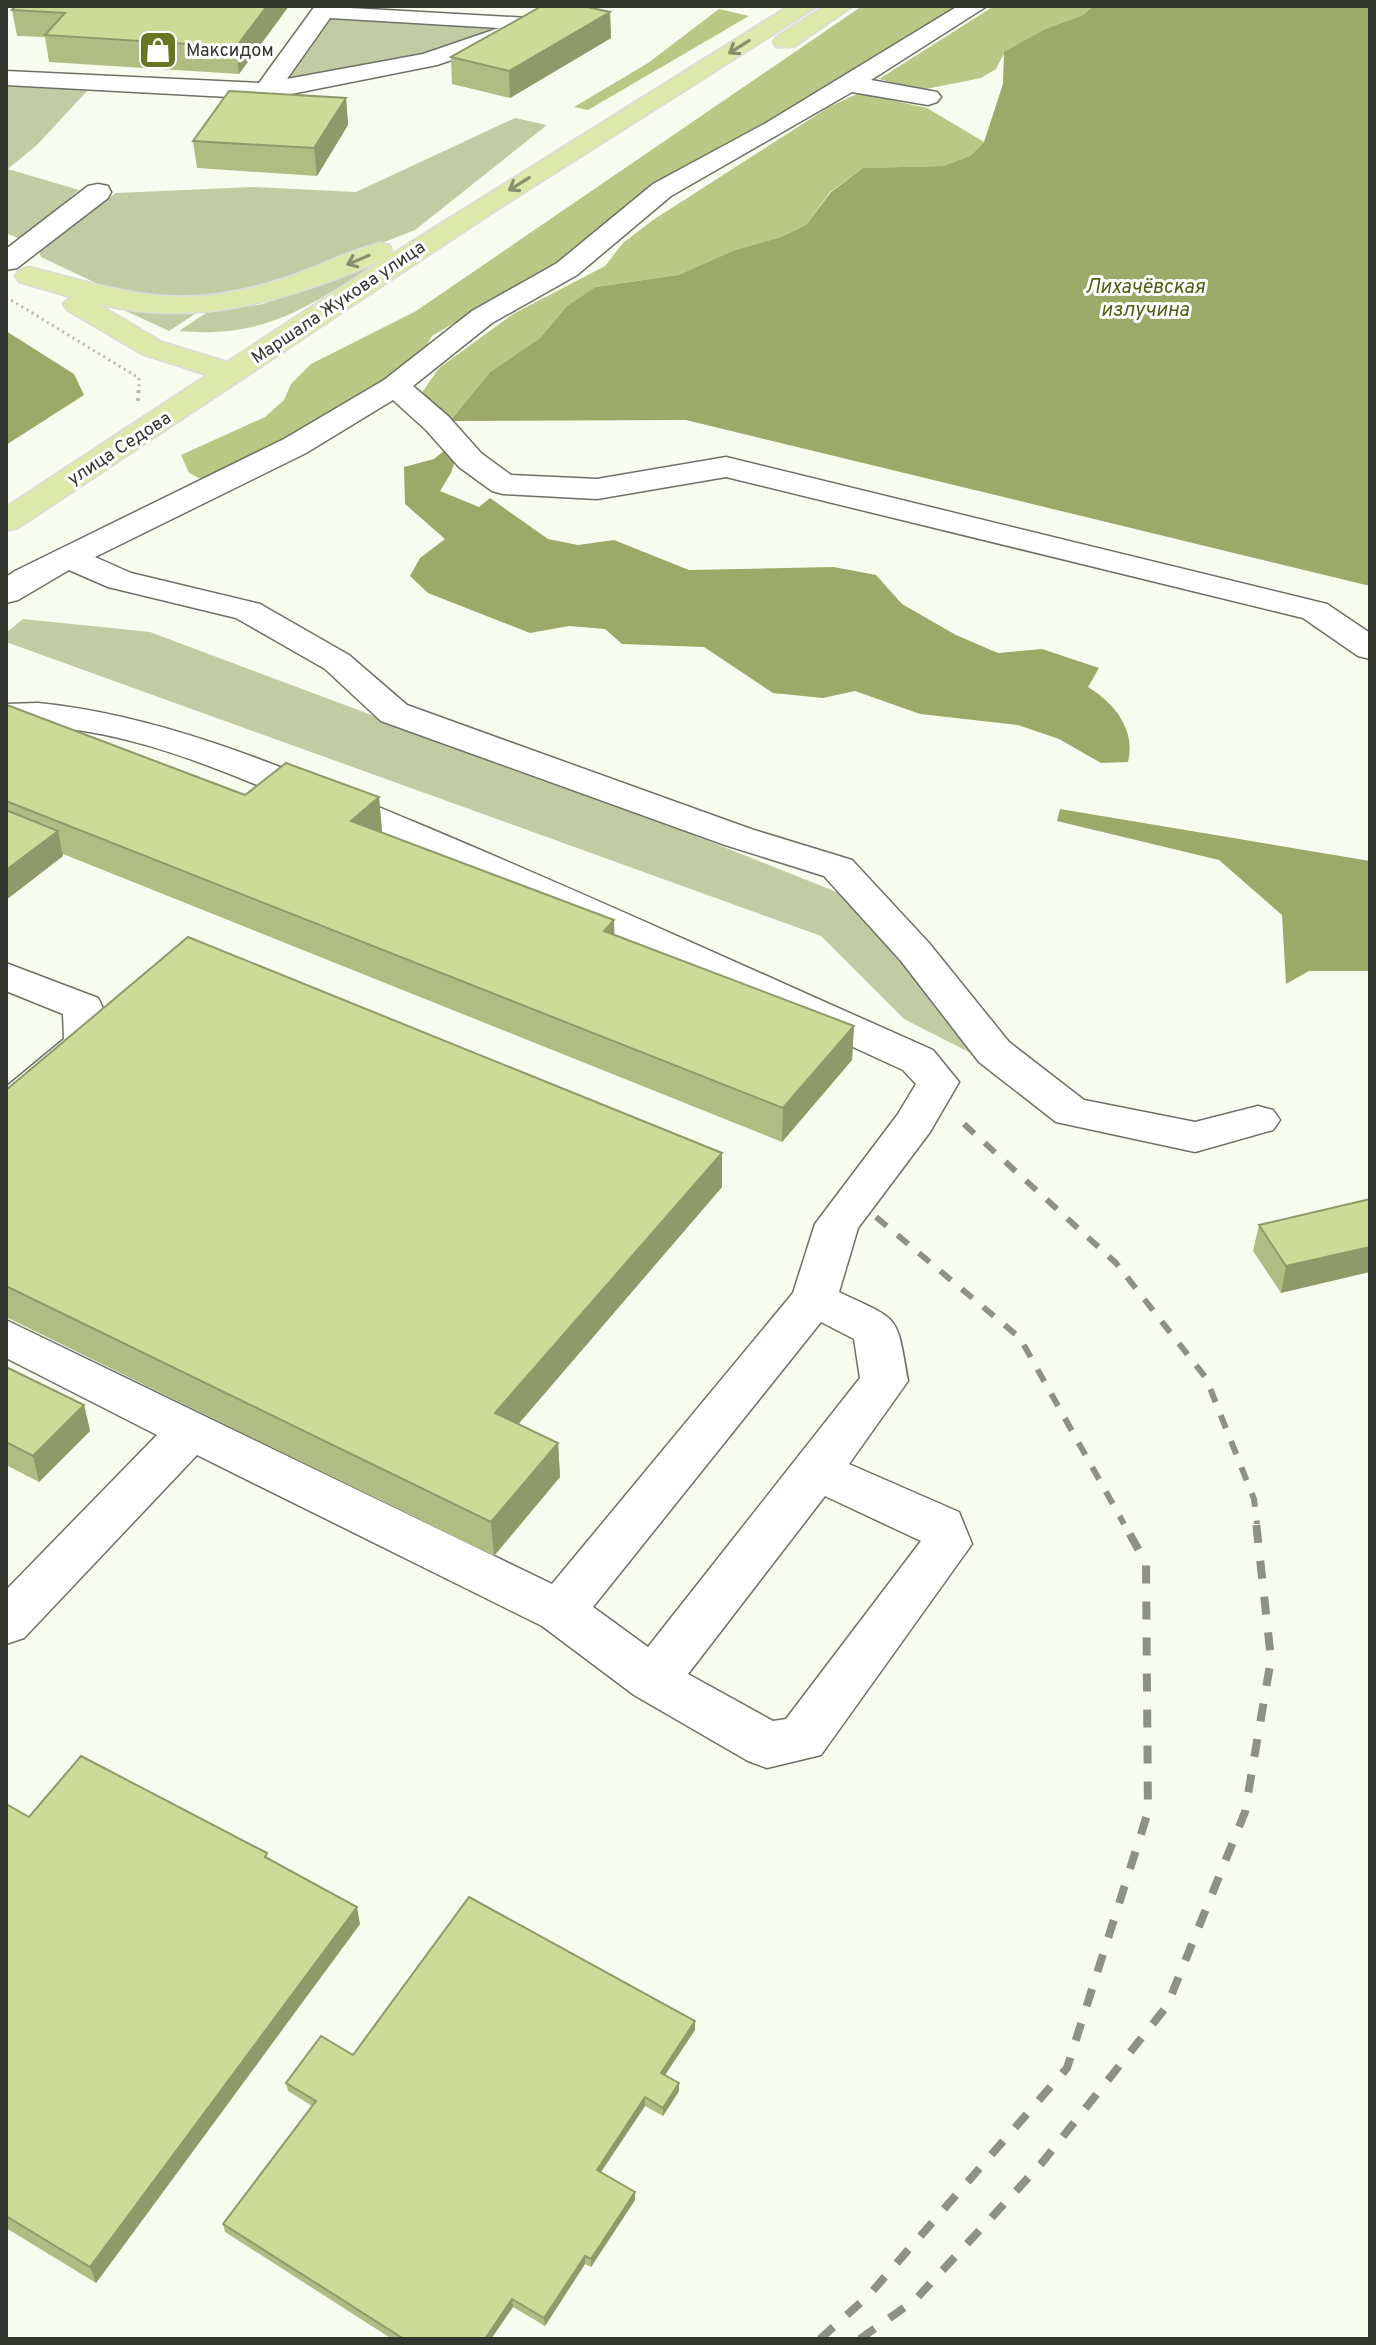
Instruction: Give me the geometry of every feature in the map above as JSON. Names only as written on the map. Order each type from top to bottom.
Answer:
[{"type":"main road","name":"Маршала Жукова улица","points":[[231,373],[482,207],[806,6]]},
{"type":"main road","name":"Маршала Жукова улица","points":[[231,373],[379,303],[841,6]]},
{"type":"main road","points":[[14,267],[135,304],[183,307],[228,303],[338,269],[482,207]]},
{"type":"main road","points":[[14,267],[152,348],[231,373]]},
{"type":"main road","name":"улица Седова","points":[[6,521],[231,373]]},
{"type":"lane","points":[[6,78],[266,91],[428,60],[538,23],[575,6]]},
{"type":"lane","points":[[6,593],[27,578],[295,446],[395,386],[482,317],[567,269],[662,190],[849,84],[975,6]]},
{"type":"lane","points":[[266,91],[292,37],[326,8],[538,23]]},
{"type":"lane","points":[[849,84],[928,97]]},
{"type":"lane","points":[[14,267],[98,192]]},
{"type":"lane","points":[[395,386],[437,423],[470,460],[503,484],[597,489],[726,467],[1315,611],[1370,649]]},
{"type":"lane","points":[[68,558],[120,580],[248,611],[337,662],[394,713],[738,837],[838,868],[915,952],[994,1052],[1071,1112],[1195,1137],[1258,1120]]},
{"type":"lane","points":[[6,715],[26,712],[87,719],[219,758],[396,827],[918,1060],[938,1082],[915,1122],[837,1224],[814,1299],[560,1611]]},
{"type":"lane","points":[[6,976],[83,1007],[85,1043],[6,1110]]},
{"type":"lane","points":[[653,1680],[884,1381],[876,1330],[814,1299]]},
{"type":"lane","points":[[6,1337],[560,1611],[653,1680],[767,1745],[802,1739],[947,1544],[941,1526],[817,1471]]},
{"type":"lane","points":[[6,1623],[191,1431]]},
{"type":"path","points":[[6,297],[139,378],[137,413]]},
{"type":"shaded area","points":[[862,6],[957,6],[840,81],[647,188],[556,263],[432,336],[418,360],[378,387],[207,482],[189,473],[181,455],[265,417],[284,400],[291,384],[311,364],[416,311]]},
{"type":"shaded area","points":[[994,6],[1093,6],[1083,15],[1045,29],[1005,52],[996,69],[981,78],[921,90],[879,79]]},
{"type":"shaded area","points":[[719,9],[749,16],[588,110],[574,107],[648,63]]},
{"type":"shaded area","points":[[331,16],[508,26],[413,58],[291,80],[289,78]]},
{"type":"shaded area","points":[[6,84],[87,91],[38,144],[8,169],[79,190],[20,239],[6,233]]},
{"type":"shaded area","points":[[859,93],[927,108],[984,142],[970,156],[943,166],[863,168],[830,192],[806,225],[781,237],[735,250],[678,275],[595,287],[567,306],[540,338],[490,372],[450,421],[421,394],[439,368],[513,314],[605,266],[623,243],[653,220],[829,107]]},
{"type":"shaded area","points":[[515,118],[547,125],[415,230],[247,296],[145,298],[100,285],[41,257],[39,250],[116,193],[253,187],[356,192]]},
{"type":"shaded area","points":[[382,260],[310,304],[263,324],[238,330],[179,331],[206,313],[263,304]]},
{"type":"shaded area","points":[[115,306],[195,314],[169,331]]},
{"type":"shaded area","points":[[23,619],[150,632],[711,842],[849,897],[992,1064],[904,1019],[821,936],[6,642],[6,633]]},
{"type":"water","name":"Лихачёвская излучина","points":[[1093,6],[1370,6],[1370,586],[686,420],[450,421],[490,372],[540,338],[567,306],[595,287],[678,275],[735,250],[781,237],[806,225],[831,192],[863,168],[943,166],[970,156],[984,142],[1003,84],[1004,52],[1045,29],[1083,15]]},
{"type":"water","points":[[6,331],[74,374],[84,395],[6,445]]},
{"type":"water","points":[[446,449],[458,451],[451,473],[440,491],[479,507],[490,498],[548,539],[578,545],[614,540],[689,570],[834,567],[876,575],[902,604],[956,635],[998,653],[1042,649],[1099,668],[1088,687],[1121,718],[1129,739],[1128,762],[1101,763],[1059,739],[1018,725],[920,714],[855,691],[823,698],[773,693],[704,647],[622,644],[605,629],[569,626],[530,633],[428,593],[410,576],[420,558],[445,539],[405,504],[404,467],[434,459]]},
{"type":"water","points":[[1060,809],[1370,861],[1370,971],[1309,971],[1286,984],[1282,915],[1219,860],[1057,821]]},
{"type":"building","points":[[16,6],[267,6],[236,47],[45,35],[65,13],[12,10]]},
{"type":"building","points":[[542,6],[583,6],[610,12],[509,71],[451,57]]},
{"type":"building","points":[[229,91],[346,98],[314,148],[193,141]]},
{"type":"building","points":[[7,705],[245,795],[286,763],[379,797],[351,821],[614,920],[604,931],[854,1026],[783,1108],[6,801]]},
{"type":"building","points":[[6,810],[58,831],[6,870]]},
{"type":"building","points":[[188,937],[722,1153],[495,1413],[558,1443],[491,1522],[6,1286],[6,1090]]},
{"type":"building","points":[[1370,1199],[1370,1247],[1286,1266],[1259,1225]]},
{"type":"building","points":[[6,1367],[84,1405],[33,1456],[6,1442]]},
{"type":"building","points":[[81,1756],[267,1853],[265,1857],[357,1907],[90,2267],[6,2216],[6,1804],[29,1817]]},
{"type":"building","points":[[469,1897],[695,2021],[661,2073],[679,2083],[663,2108],[645,2097],[597,2170],[635,2192],[591,2259],[585,2256],[544,2318],[512,2299],[485,2339],[404,2339],[223,2224],[316,2101],[286,2083],[321,2036],[353,2055]]},
{"type":"railway","points":[[964,1124],[1116,1263],[1206,1378],[1254,1499],[1257,1524]]},
{"type":"railway","points":[[876,1217],[1020,1338],[1124,1524]]},
{"type":"railway","points":[[820,2339],[869,2295],[1067,2068],[1148,1812],[1146,1563],[1123,1522]]},
{"type":"railway","points":[[860,2339],[915,2300],[1041,2164],[1167,2006],[1245,1812],[1271,1659],[1256,1522]]},
{"type":"place","name":"Максидом","points":[[158,50]]}]
